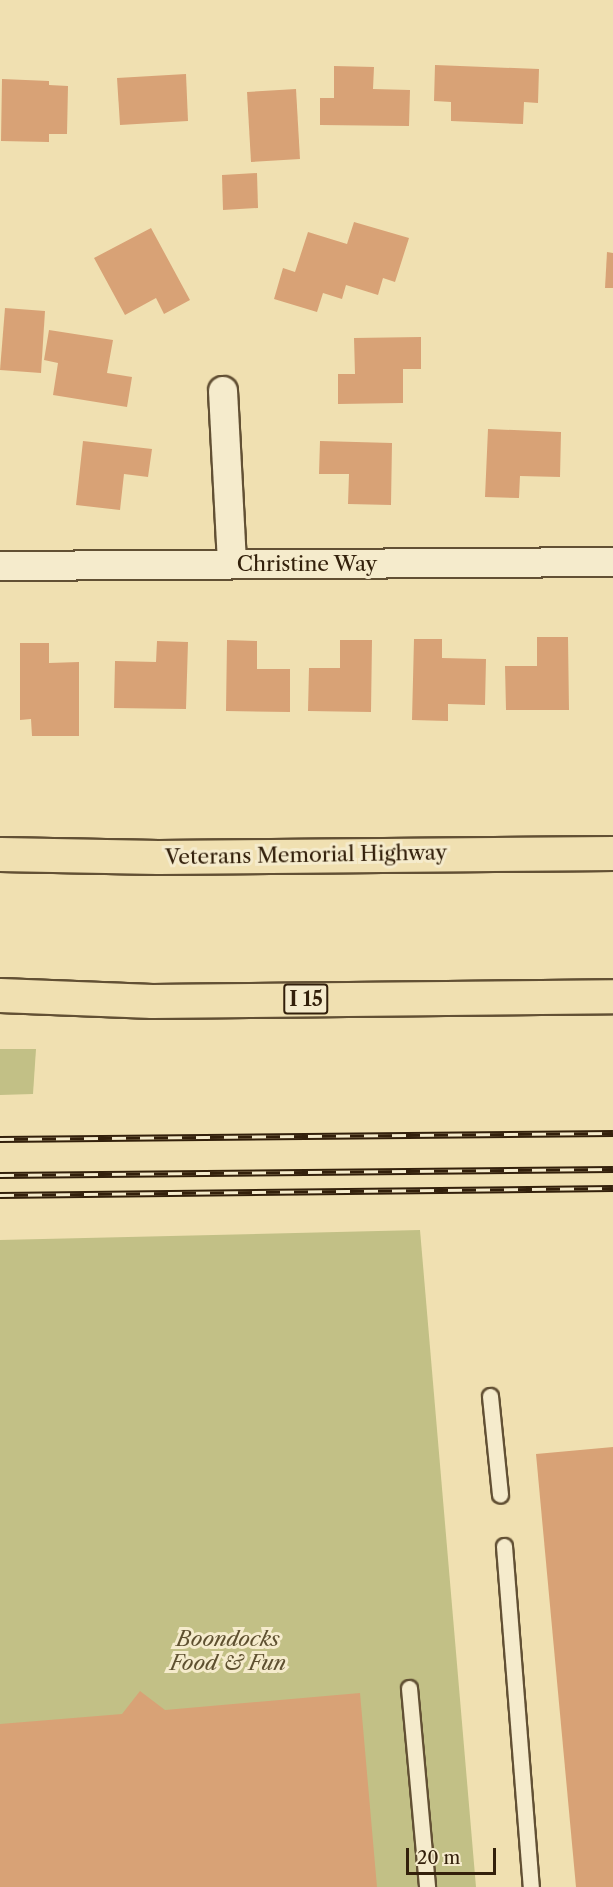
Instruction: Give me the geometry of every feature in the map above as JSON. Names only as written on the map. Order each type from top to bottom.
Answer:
[{"type":"highway","name":"Veterans Memorial Highway","points":[[0,854],[158,857],[613,852]]},
{"type":"highway","name":"I 15","points":[[0,995],[152,1001],[613,996]]},
{"type":"street","points":[[223,391],[232,564]]},
{"type":"street","name":"Christine Way","points":[[0,566],[613,562]]},
{"type":"lane","points":[[490,1396],[500,1494]]},
{"type":"lane","points":[[504,1546],[531,1887]]},
{"type":"lane","points":[[409,1688],[427,1887]]},
{"type":"green space","points":[[0,1049],[36,1049],[33,1094],[0,1095]]},
{"type":"green space","name":"Boondocks Food & Fun","points":[[420,1230],[476,1887],[0,1887],[0,1240]]},
{"type":"building","points":[[435,65],[539,69],[538,103],[524,102],[523,124],[451,121],[451,102],[434,101]]},
{"type":"building","points":[[334,66],[374,67],[373,89],[410,90],[409,126],[320,125],[320,98],[334,98]]},
{"type":"building","points":[[186,74],[188,121],[120,125],[117,78]]},
{"type":"building","points":[[2,79],[49,81],[49,85],[68,86],[67,134],[49,134],[49,142],[1,141]]},
{"type":"building","points":[[296,89],[300,159],[251,162],[247,92]]},
{"type":"building","points":[[257,173],[258,208],[223,210],[222,175]]},
{"type":"building","points":[[354,222],[409,238],[395,282],[383,278],[378,295],[346,285],[342,299],[323,293],[317,312],[274,299],[283,268],[295,272],[308,232],[347,244]]},
{"type":"building","points":[[151,228],[190,300],[164,314],[156,298],[125,315],[94,258]]},
{"type":"building","points":[[607,252],[613,253],[613,288],[605,288]]},
{"type":"building","points":[[5,308],[45,311],[41,373],[0,370]]},
{"type":"building","points":[[49,330],[113,340],[107,373],[132,377],[127,407],[53,395],[58,363],[44,360]]},
{"type":"building","points":[[421,337],[421,369],[403,369],[403,403],[338,404],[338,374],[355,374],[354,338]]},
{"type":"building","points":[[488,429],[561,432],[560,477],[520,476],[519,498],[485,497]]},
{"type":"building","points":[[83,441],[152,449],[148,477],[124,474],[120,510],[76,505]]},
{"type":"building","points":[[320,441],[392,443],[391,505],[348,504],[349,474],[319,474]]},
{"type":"building","points":[[537,637],[568,637],[569,710],[506,710],[505,666],[537,666]]},
{"type":"building","points":[[414,639],[442,639],[442,658],[486,659],[485,705],[448,704],[448,721],[412,720]]},
{"type":"building","points":[[227,640],[257,641],[257,669],[290,669],[290,712],[226,711]]},
{"type":"building","points":[[340,640],[372,640],[371,712],[308,711],[309,668],[340,668]]},
{"type":"building","points":[[157,641],[188,642],[186,709],[114,708],[115,661],[156,662]]},
{"type":"building","points":[[20,643],[49,643],[49,663],[79,662],[79,736],[32,736],[31,719],[20,720]]},
{"type":"building","points":[[613,1447],[613,1887],[576,1887],[536,1454]]},
{"type":"building","points":[[140,1691],[165,1710],[360,1693],[377,1887],[0,1887],[0,1724],[122,1714]]},
{"type":"railway","points":[[0,1139],[613,1133]]},
{"type":"railway","points":[[0,1175],[613,1169]]},
{"type":"railway","points":[[0,1195],[613,1188]]}]
